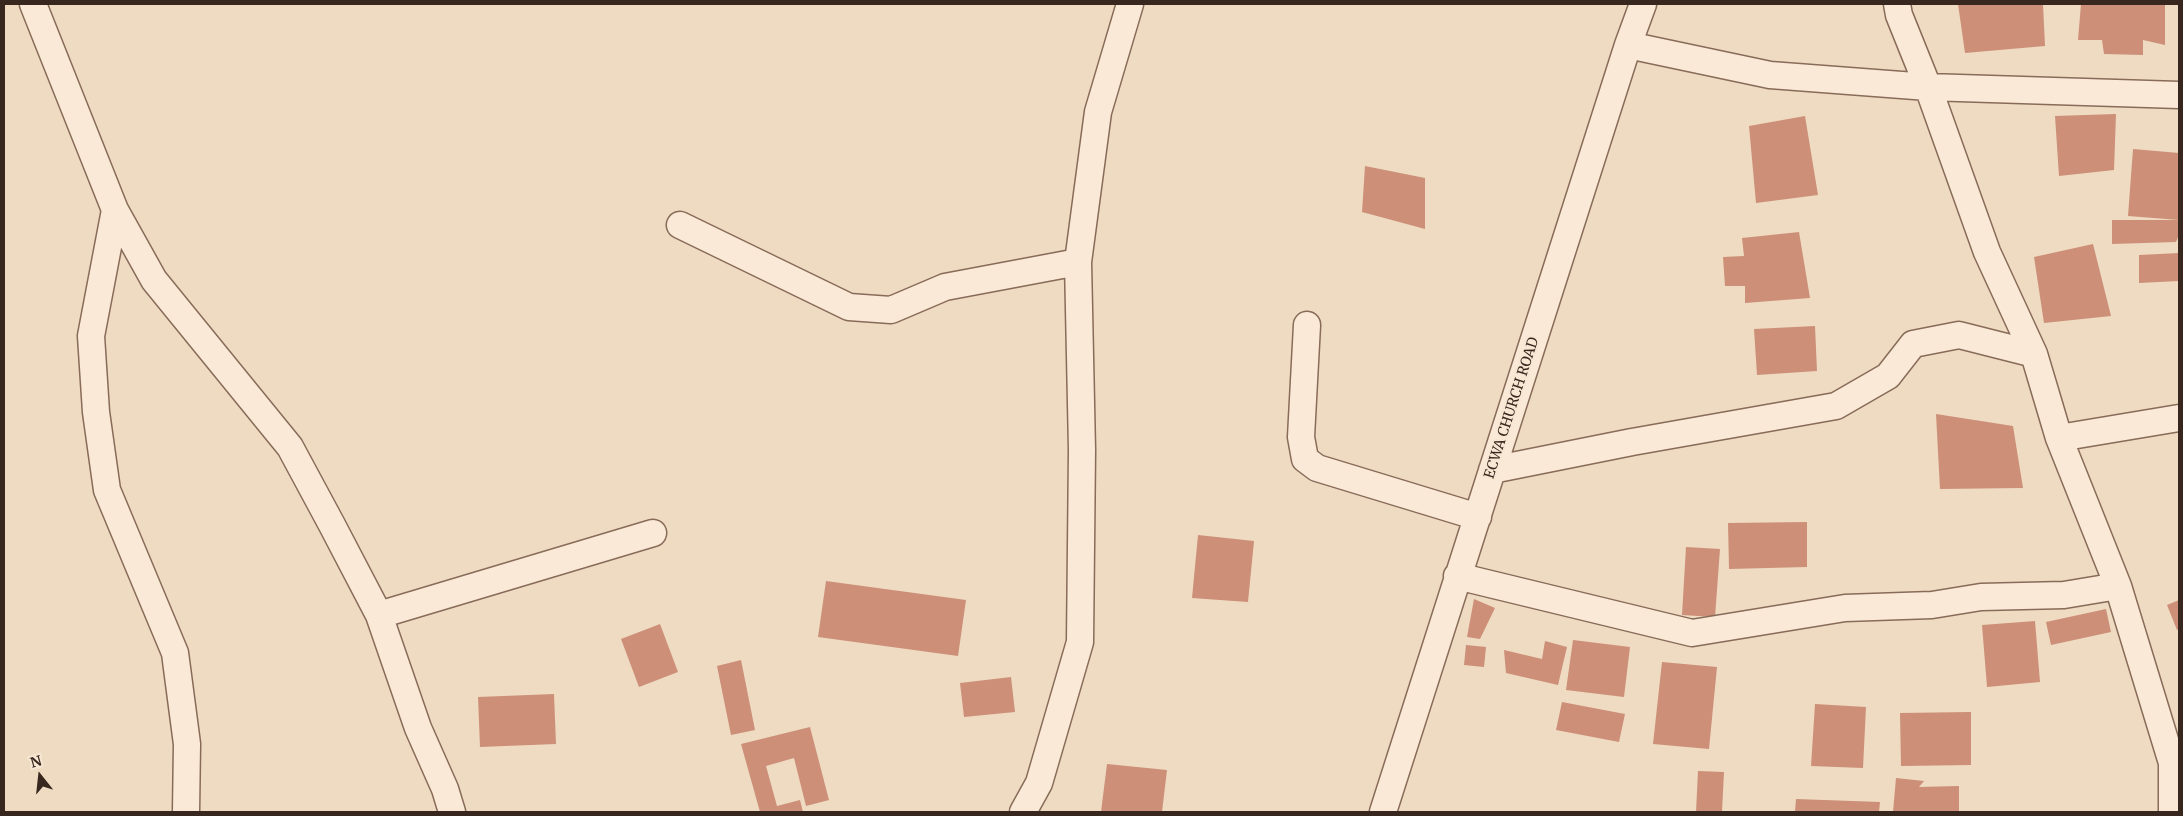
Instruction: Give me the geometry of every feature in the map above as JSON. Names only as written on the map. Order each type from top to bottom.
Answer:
[{"type":"street","points":[[33,4],[115,210],[154,280],[290,447],[379,615],[418,728],[444,788],[452,812]]},
{"type":"street","points":[[1023,812],[1039,783],[1080,642],[1082,450],[1078,262],[1098,112],[1130,4]]},
{"type":"street","name":"ECWA CHURCH ROAD","points":[[1383,812],[1457,576],[1478,518],[1628,45],[1643,4]]},
{"type":"street","points":[[1897,4],[1899,15],[1928,87],[1987,252],[2034,354],[2059,438],[2118,586],[2175,762],[2172,812]]},
{"type":"street","points":[[1628,45],[1770,75],[1928,87],[2179,95]]},
{"type":"street","points":[[115,210],[91,336],[96,412],[108,490],[175,653],[187,744],[186,812]]},
{"type":"street","points":[[680,225],[849,308],[891,310],[946,287],[1078,262]]},
{"type":"street","points":[[1307,326],[1301,437],[1305,459],[1317,468],[1478,518]]},
{"type":"street","points":[[1492,470],[1632,442],[1836,406],[1888,376],[1913,344],[1959,335],[2034,354]]},
{"type":"street","points":[[2059,438],[2179,418]]},
{"type":"street","points":[[379,615],[653,533]]},
{"type":"street","points":[[1457,576],[1692,633],[1844,608],[1932,604],[1981,597],[2064,595],[2118,586]]},
{"type":"building","points":[[1958,4],[2043,4],[2045,46],[1965,53]]},
{"type":"building","points":[[2081,4],[2165,4],[2165,45],[2143,40],[2143,55],[2104,54],[2102,40],[2078,40]]},
{"type":"building","points":[[2116,114],[2114,170],[2059,176],[2055,116]]},
{"type":"building","points":[[1805,116],[1818,195],[1756,203],[1749,126]]},
{"type":"building","points":[[2133,149],[2179,153],[2179,220],[2128,216]]},
{"type":"building","points":[[1365,166],[1425,178],[1425,229],[1362,212]]},
{"type":"building","points":[[2112,220],[2179,220],[2179,235],[2176,242],[2112,244]]},
{"type":"building","points":[[1799,232],[1810,298],[1745,303],[1745,286],[1725,286],[1723,257],[1744,256],[1742,238]]},
{"type":"building","points":[[2093,244],[2111,316],[2044,323],[2034,257]]},
{"type":"building","points":[[2179,253],[2179,281],[2139,283],[2139,255]]},
{"type":"building","points":[[1815,326],[1817,371],[1757,375],[1754,329]]},
{"type":"building","points":[[1936,414],[2013,426],[2023,488],[1940,489]]},
{"type":"building","points":[[1807,522],[1807,567],[1729,569],[1728,523]]},
{"type":"building","points":[[1198,535],[1254,541],[1248,602],[1192,598]]},
{"type":"building","points":[[1686,547],[1720,549],[1715,617],[1682,615]]},
{"type":"building","points":[[826,581],[966,600],[958,656],[818,637]]},
{"type":"building","points":[[1474,599],[1495,608],[1480,639],[1467,637]]},
{"type":"building","points":[[2179,600],[2179,629],[2177,630],[2167,605]]},
{"type":"building","points":[[2106,609],[2111,632],[2051,645],[2046,622]]},
{"type":"building","points":[[2035,621],[2040,682],[1987,687],[1982,625]]},
{"type":"building","points":[[660,624],[678,672],[639,687],[621,639]]},
{"type":"building","points":[[1573,640],[1630,647],[1624,697],[1566,690]]},
{"type":"building","points":[[1545,641],[1567,647],[1558,685],[1506,673],[1504,650],[1542,659]]},
{"type":"building","points":[[1466,645],[1486,647],[1484,667],[1464,665]]},
{"type":"building","points":[[741,660],[755,730],[731,735],[717,666]]},
{"type":"building","points":[[1662,662],[1717,667],[1709,749],[1653,744]]},
{"type":"building","points":[[1011,677],[1015,712],[964,717],[960,683]]},
{"type":"building","points":[[554,694],[556,744],[480,747],[478,697]]},
{"type":"building","points":[[1562,702],[1625,714],[1619,742],[1556,730]]},
{"type":"building","points":[[1815,704],[1866,707],[1863,768],[1811,766]]},
{"type":"building","points":[[1971,712],[1971,765],[1901,766],[1900,713]]},
{"type":"building","points":[[810,727],[829,800],[806,806],[794,758],[766,766],[777,806],[800,800],[803,812],[760,812],[741,744]]},
{"type":"building","points":[[1107,764],[1167,770],[1162,812],[1101,812]]},
{"type":"building","points":[[1698,771],[1724,772],[1722,812],[1696,812]]},
{"type":"building","points":[[1896,778],[1924,781],[1919,787],[1959,786],[1959,812],[1893,812]]},
{"type":"building","points":[[1796,799],[1880,802],[1879,812],[1795,812]]}]
